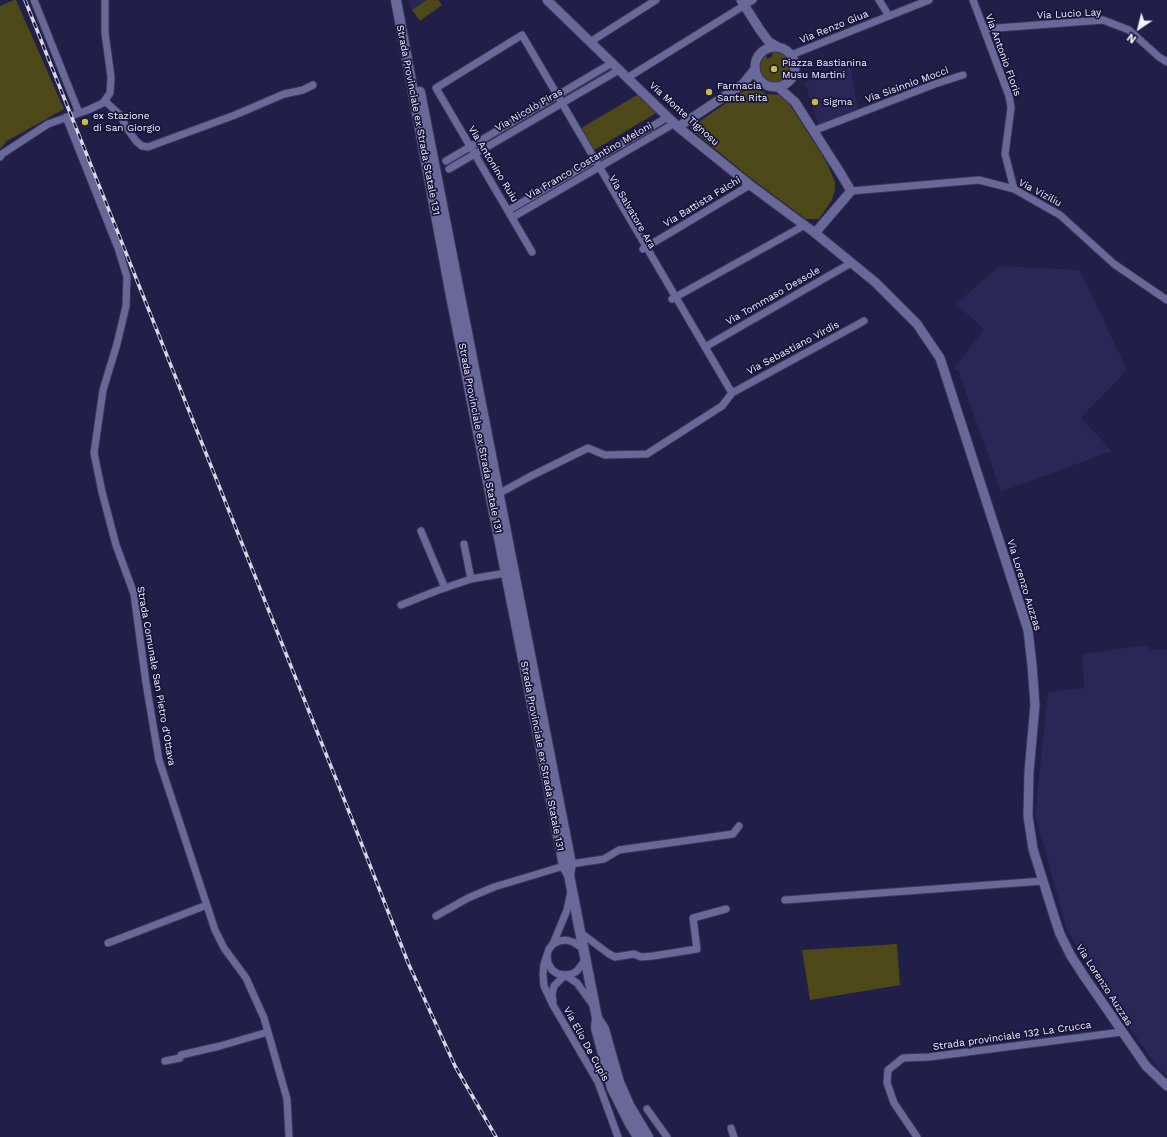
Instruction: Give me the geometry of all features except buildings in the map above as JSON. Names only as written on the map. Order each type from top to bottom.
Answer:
[{"type":"main road","name":"Strada Provinciale ex Strada Statale 131","points":[[396,0],[450,288],[506,573],[568,865]]},
{"type":"main road","name":"Strada Provinciale ex Strada Statale 131","points":[[401,0],[498,494],[596,1013],[596,1028],[612,1088],[638,1137]]},
{"type":"main road","name":"Strada Provinciale ex Strada Statale 131","points":[[596,1013],[604,1029],[622,1088],[629,1104],[648,1137]]},
{"type":"street","points":[[34,0],[79,113]]},
{"type":"street","points":[[0,157],[2,154],[48,124],[88,110],[105,101],[110,93],[111,77],[105,33],[105,0]]},
{"type":"street","name":"Via Monte Tignosu","points":[[547,0],[674,122],[750,186],[815,233]]},
{"type":"street","points":[[590,42],[656,0]]},
{"type":"street","points":[[627,78],[743,3],[753,0]]},
{"type":"street","points":[[880,0],[889,16]]},
{"type":"street","name":"Via Renzo Giua","points":[[791,55],[929,0]]},
{"type":"street","name":"Via Antonio Floris","points":[[973,0],[1010,96],[1011,108],[1005,154],[1014,189]]},
{"type":"street","points":[[743,3],[769,42],[783,48],[794,60],[795,68],[793,77],[784,85],[778,87],[766,85],[761,82],[757,76],[755,63],[760,53],[762,44],[760,30]]},
{"type":"street","name":"Via Lucio Lay","points":[[984,30],[1104,20],[1129,30],[1159,57],[1167,62]]},
{"type":"street","name":"Via Salvatore Ara","points":[[436,88],[521,36],[730,395]]},
{"type":"street","points":[[760,53],[769,48],[778,47]]},
{"type":"street","name":"Via Nicolò Piras","points":[[446,162],[470,146],[612,63]]},
{"type":"street","points":[[674,122],[743,84],[755,69]]},
{"type":"street","name":"Via Nicolò Piras","points":[[449,169],[619,70]]},
{"type":"street","name":"Via Sisinnio Mocci","points":[[813,131],[935,84],[963,75]]},
{"type":"street","points":[[789,81],[795,102],[841,174],[850,191],[815,233]]},
{"type":"street","points":[[743,84],[761,82]]},
{"type":"street","points":[[105,101],[121,116],[136,142],[142,146],[148,147],[235,115],[284,94],[303,90],[313,85]]},
{"type":"street","points":[[778,87],[795,102]]},
{"type":"street","name":"Via Antonino Ruiu","points":[[436,88],[509,210],[532,252]]},
{"type":"street","name":"Strada Comunale San Pietro d'Ottava","points":[[66,117],[118,248],[127,277],[126,306],[117,344],[103,390],[94,453],[102,492],[116,545],[134,594],[146,683],[159,760],[218,936],[224,948],[246,978],[264,1018],[287,1099],[289,1137]]},
{"type":"street","name":"Via Franco Costantino Meloni","points":[[509,210],[594,160],[674,122]]},
{"type":"street","name":"Via Franco Costantino Meloni","points":[[513,217],[674,122]]},
{"type":"street","name":"Via Viziliu","points":[[850,191],[979,180],[1014,189],[1060,215],[1114,264],[1167,300]]},
{"type":"street","name":"Via Battista Falchi","points":[[644,248],[750,186]]},
{"type":"street","points":[[674,298],[805,225]]},
{"type":"street","name":"Via Lorenzo Auzzas","points":[[815,233],[875,282],[917,324],[940,358],[1028,630],[1035,705],[1029,772],[1028,816],[1033,849],[1060,934],[1071,956],[1146,1066],[1167,1086]]},
{"type":"street","name":"Via Tommaso Dessole","points":[[705,347],[851,263]]},
{"type":"street","name":"Via Salvatore Ara","points":[[674,298],[705,347],[730,395]]},
{"type":"street","name":"Via Sebastiano Virdis","points":[[498,494],[588,448],[605,455],[646,454],[722,406],[730,395],[864,321]]},
{"type":"street","points":[[421,531],[445,588]]},
{"type":"street","points":[[464,544],[471,579]]},
{"type":"street","points":[[401,605],[471,579],[506,573]]},
{"type":"street","points":[[436,916],[468,898],[494,887],[568,865],[604,859],[619,850],[733,834],[739,826]]},
{"type":"street","points":[[785,900],[1043,881]]},
{"type":"street","name":"Via Elio De Cupis","points":[[572,887],[567,910],[553,944],[549,949],[544,964],[544,986],[553,1005],[598,1082],[618,1137]]},
{"type":"street","points":[[108,943],[207,904]]},
{"type":"street","points":[[581,933],[615,957],[634,954],[641,957],[653,956],[698,949],[693,918],[726,909]]},
{"type":"street","points":[[553,944],[566,940],[572,942],[585,954]]},
{"type":"street","name":"Via Elio De Cupis","points":[[553,1005],[552,994],[554,986],[565,975],[572,974],[577,971],[585,954]]},
{"type":"street","points":[[547,955],[548,963],[552,970],[558,974],[565,975],[577,983],[596,1013]]},
{"type":"street","points":[[165,1061],[180,1058],[181,1055],[220,1046],[268,1032]]},
{"type":"street","name":"Strada provinciale 132 La Crucca","points":[[917,1137],[894,1103],[887,1083],[888,1070],[904,1058],[929,1058],[1122,1032]]},
{"type":"street","points":[[647,1109],[667,1137]]},
{"type":"street","points":[[731,1128],[734,1137]]},
{"type":"shaded area","points":[[16,0],[64,109],[7,141],[0,149],[0,6]]},
{"type":"shaded area","points":[[409,0],[428,0],[412,12]]},
{"type":"shaded area","points":[[427,0],[438,0],[442,5],[420,21],[412,10]]},
{"type":"shaded area","points":[[771,51],[787,54],[791,60],[790,75],[781,82],[771,83],[762,76],[759,69],[762,57],[765,54],[767,59],[773,56]]},
{"type":"shaded area","points":[[844,64],[850,65],[858,110],[818,124],[805,83]]},
{"type":"shaded area","points":[[751,86],[766,94],[780,95],[786,99],[826,161],[835,182],[835,190],[832,200],[819,219],[806,219],[748,176],[690,128]]},
{"type":"shaded area","points":[[642,92],[661,110],[591,152],[578,130]]},
{"type":"shaded area","points":[[999,266],[1080,270],[1127,370],[1081,418],[1112,451],[1001,492],[958,370],[953,369],[984,329],[956,304]]},
{"type":"shaded area","points":[[1146,645],[1151,650],[1167,650],[1167,1076],[1159,1069],[1107,997],[1067,930],[1035,815],[1048,692],[1084,688],[1082,654]]},
{"type":"shaded area","points":[[897,944],[900,985],[810,1000],[802,950]]},
{"type":"railway","points":[[25,0],[409,965],[455,1066],[496,1137]]},
{"type":"place","name":"Piazza Bastianina Musu Martini","points":[[774,69]]},
{"type":"place","name":"Farmacia Santa Rita","points":[[709,92]]},
{"type":"place","name":"Sigma","points":[[815,102]]},
{"type":"place","name":"ex Stazione di San Giorgio","points":[[85,122]]}]
